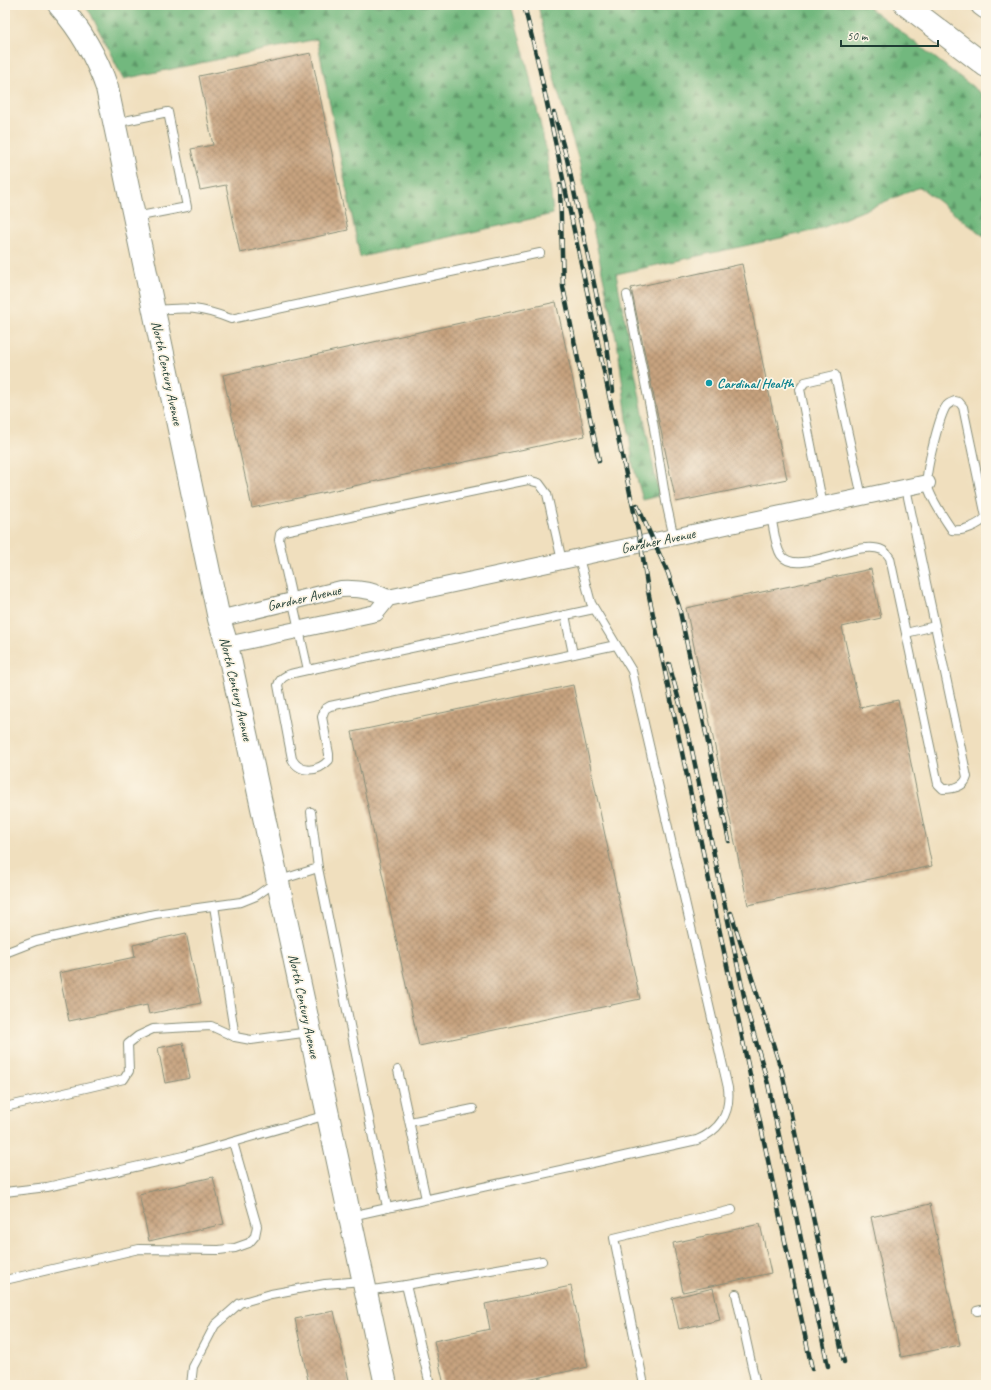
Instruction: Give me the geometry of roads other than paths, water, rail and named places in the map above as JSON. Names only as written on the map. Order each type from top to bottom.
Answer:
[{"type":"main road","name":"North Century Avenue","points":[[59,5],[69,16],[99,65],[107,88],[219,619],[278,881],[386,1385]]},
{"type":"main road","points":[[906,5],[986,66]]},
{"type":"main road","points":[[982,5],[986,8]]},
{"type":"street","name":"Gardner Avenue","points":[[226,645],[376,613],[388,598],[927,483]]},
{"type":"street","name":"Gardner Avenue","points":[[219,619],[341,589],[360,588],[377,592],[388,598]]},
{"type":"lane","points":[[115,124],[168,112],[187,207],[134,218]]},
{"type":"lane","points":[[154,310],[184,308],[208,310],[231,319],[540,253]]},
{"type":"lane","points":[[627,295],[653,422],[666,502],[674,538]]},
{"type":"lane","points":[[823,506],[800,389],[805,382],[835,376],[862,497]]},
{"type":"lane","points":[[955,401],[959,402],[963,407],[984,519],[968,528],[958,531],[952,530],[940,512],[927,483],[932,450],[945,408],[950,403],[955,401]]},
{"type":"lane","points":[[308,670],[279,540],[280,534],[287,530],[520,480],[534,480],[539,483],[547,494],[562,561]]},
{"type":"lane","points":[[771,517],[780,554],[788,561],[802,563],[868,546],[884,550],[890,558],[938,784],[942,789],[958,787],[966,780],[967,777],[906,488]]},
{"type":"lane","points":[[350,1216],[697,1140],[717,1128],[724,1119],[728,1109],[728,1088],[632,671],[594,609],[586,589],[579,558]]},
{"type":"lane","points":[[594,609],[284,676],[279,680],[278,685],[292,759],[300,768],[308,770],[319,767],[329,760],[330,754],[322,717],[325,708],[330,706],[616,644]]},
{"type":"lane","points":[[565,615],[573,654]]},
{"type":"lane","points":[[906,633],[935,626]]},
{"type":"lane","points":[[311,812],[318,868],[387,1207]]},
{"type":"lane","points":[[5,953],[36,941],[155,914],[241,902],[256,896],[278,881],[318,868]]},
{"type":"lane","points":[[214,906],[235,1037]]},
{"type":"lane","points":[[5,1107],[124,1079],[129,1071],[128,1044],[138,1036],[153,1029],[211,1026],[235,1037],[251,1040],[310,1032]]},
{"type":"lane","points":[[398,1070],[426,1199]]},
{"type":"lane","points":[[410,1122],[474,1109]]},
{"type":"lane","points":[[5,1192],[47,1187],[183,1156],[328,1115]]},
{"type":"lane","points":[[5,1280],[139,1249],[219,1250],[249,1243],[255,1236],[257,1226],[233,1142]]},
{"type":"lane","points":[[644,1385],[614,1238],[732,1210]]},
{"type":"lane","points":[[191,1385],[192,1367],[215,1325],[240,1303],[271,1294],[325,1284],[365,1286],[406,1285],[542,1261]]},
{"type":"lane","points":[[406,1285],[430,1385]]},
{"type":"lane","points":[[736,1294],[756,1385]]},
{"type":"lane","points":[[977,1311],[986,1309]]},
{"type":"railway","points":[[524,5],[539,66],[624,465]]},
{"type":"railway","points":[[554,113],[567,159],[606,339],[613,391]]},
{"type":"railway","points":[[560,185],[563,287],[599,461]]},
{"type":"railway","points":[[623,460],[641,545],[648,591],[812,1369]]},
{"type":"railway","points":[[637,505],[668,573],[679,607],[729,841]]},
{"type":"railway","points":[[669,664],[690,741],[747,1010],[768,1084],[828,1366]]},
{"type":"railway","points":[[731,913],[782,1072],[844,1362]]},
{"type":"place","name":"Cardinal Health","points":[[709,383]]}]
